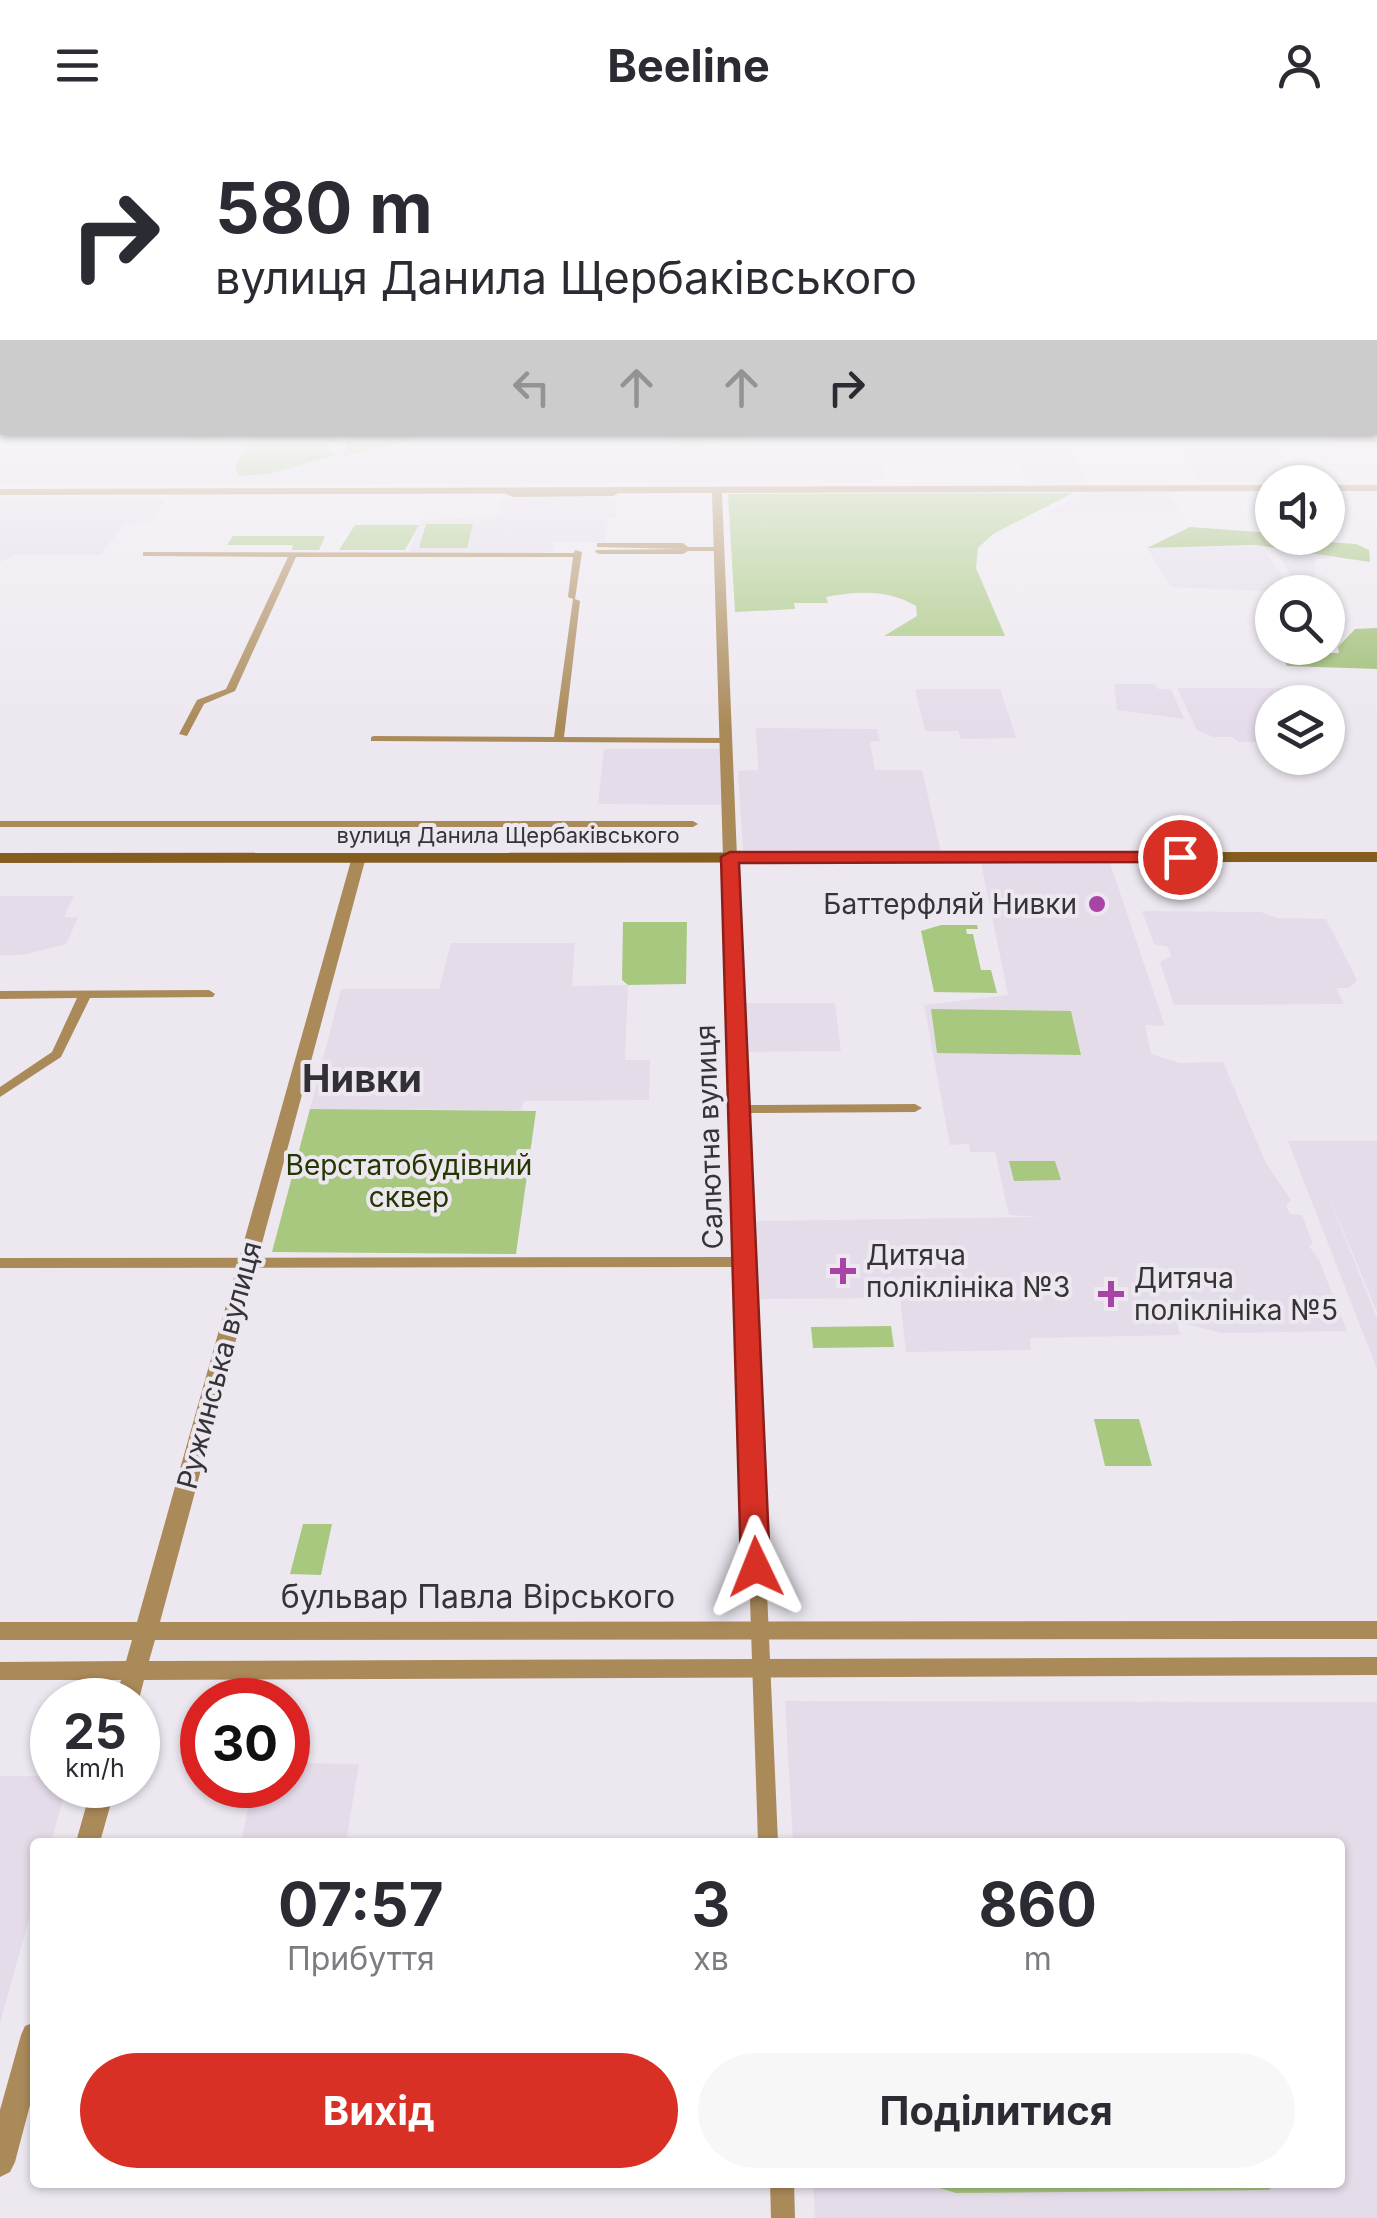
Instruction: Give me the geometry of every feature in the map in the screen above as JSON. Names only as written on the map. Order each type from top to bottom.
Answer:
[{"type":"main road","name":"вулиця Данила Щербаківського","points":[[0,858],[1377,857]]},
{"type":"street","name":"Салютна вулиця","points":[[718,530],[743,1262],[768,1838]]},
{"type":"street","points":[[558,739],[580,546],[683,552],[719,549]]},
{"type":"street","points":[[146,554],[578,554]]},
{"type":"street","points":[[184,734],[200,702],[230,691],[293,554]]},
{"type":"street","points":[[374,739],[726,741]]},
{"type":"street","points":[[0,824],[693,824]]},
{"type":"street","name":"Ружинська вулиця","points":[[133,1678],[359,858]]},
{"type":"street","points":[[0,995],[209,994]]},
{"type":"street","points":[[0,1093],[57,1054],[85,995]]},
{"type":"street","points":[[738,1109],[916,1108]]},
{"type":"street","points":[[0,1263],[743,1262]]},
{"type":"street","name":"бульвар Павла Вірського","points":[[0,1630],[1377,1630]]},
{"type":"street","points":[[0,1671],[1377,1666]]},
{"type":"street","points":[[89,1838],[98,1808]]},
{"type":"street","points":[[0,2162],[30,2052]]},
{"type":"street","points":[[782,2188],[783,2218]]},
{"type":"shaded area","points":[[0,530],[119,530],[101,555],[16,555],[0,562]]},
{"type":"shaded area","points":[[417,530],[606,530],[605,542],[554,542],[552,552],[409,552]]},
{"type":"shaded area","points":[[1255,546],[1255,555],[1268,555],[1282,575],[1255,575],[1255,590],[1171,587],[1147,548]]},
{"type":"shaded area","points":[[1278,555],[1330,555],[1331,559],[1316,559],[1314,575],[1291,575]]},
{"type":"shaded area","points":[[1114,684],[1155,684],[1158,689],[1171,689],[1184,719],[1117,710]]},
{"type":"shaded area","points":[[1177,688],[1255,688],[1255,742],[1213,737],[1197,730]]},
{"type":"shaded area","points":[[915,689],[1000,689],[1016,738],[961,739],[958,731],[925,731]]},
{"type":"shaded area","points":[[756,728],[877,729],[880,741],[870,742],[875,770],[922,770],[941,852],[743,850],[738,771],[758,770]]},
{"type":"shaded area","points":[[604,749],[720,749],[721,805],[598,804]]},
{"type":"shaded area","points":[[981,863],[1110,863],[1165,1026],[1145,1025],[1151,1054],[1180,1063],[1223,1062],[1266,1163],[1291,1200],[1286,1205],[1290,1214],[1302,1215],[1313,1244],[1309,1246],[1319,1260],[1347,1331],[1222,1333],[1177,1322],[1180,1335],[1030,1338],[1031,1350],[906,1352],[900,1298],[758,1299],[754,1221],[1040,1217],[1009,1215],[995,1152],[970,1152],[969,1144],[950,1145],[924,1005],[1008,995]]},
{"type":"shaded area","points":[[0,896],[74,896],[64,917],[78,918],[66,944],[22,955],[0,955]]},
{"type":"shaded area","points":[[1142,911],[1261,912],[1277,918],[1326,919],[1357,980],[1349,988],[1336,988],[1344,1004],[1174,1005],[1160,962],[1171,956],[1168,947],[1154,944]]},
{"type":"shaded area","points":[[451,943],[575,943],[572,986],[628,985],[625,1060],[650,1060],[649,1100],[524,1101],[521,1110],[310,1109],[341,989],[439,989]]},
{"type":"shaded area","points":[[745,1003],[835,1003],[841,1051],[747,1052]]},
{"type":"shaded area","points":[[1288,1141],[1377,1141],[1377,1312],[1322,1180],[1377,1318],[1377,1369]]},
{"type":"shaded area","points":[[785,1701],[1377,1702],[1377,2218],[815,2218],[813,2188],[1345,2188],[1345,1838],[793,1838]]},
{"type":"shaded area","points":[[310,1763],[359,1764],[347,1838],[242,1838],[248,1808],[310,1808]]},
{"type":"shaded area","points":[[0,1776],[30,1776],[30,1808],[61,1808],[52,1838],[30,1838],[30,1916],[0,2023]]},
{"type":"green space","points":[[352,530],[416,530],[405,550],[339,550]]},
{"type":"green space","points":[[424,530],[471,530],[467,548],[419,548]]},
{"type":"green space","points":[[730,530],[1000,530],[978,548],[976,568],[1005,636],[884,636],[917,616],[916,606],[872,593],[826,597],[828,603],[794,603],[795,609],[735,612]]},
{"type":"green space","points":[[1183,530],[1255,532],[1255,545],[1147,548]]},
{"type":"green space","points":[[233,536],[325,536],[319,550],[292,550],[293,545],[227,545]]},
{"type":"green space","points":[[1345,543],[1356,544],[1369,550],[1370,562],[1323,555],[1345,555]]},
{"type":"green space","points":[[1377,628],[1377,669],[1286,665],[1345,665],[1345,640],[1355,629]]},
{"type":"green space","points":[[623,922],[687,922],[686,984],[628,985],[622,980]]},
{"type":"green space","points":[[941,925],[977,925],[978,929],[966,929],[967,934],[973,934],[981,970],[991,970],[997,993],[934,992],[921,931]]},
{"type":"green space","points":[[931,1009],[1071,1011],[1081,1055],[937,1053]]},
{"type":"green space","name":"Верстатобудівний сквер","points":[[310,1109],[536,1111],[516,1254],[272,1252]]},
{"type":"green space","points":[[1009,1161],[1055,1161],[1061,1180],[1014,1181]]},
{"type":"green space","points":[[891,1326],[894,1347],[813,1348],[811,1327]]},
{"type":"green space","points":[[1094,1419],[1139,1419],[1152,1466],[1105,1466]]},
{"type":"green space","points":[[303,1524],[332,1524],[321,1575],[290,1574]]},
{"type":"green space","points":[[940,2188],[1271,2188],[1268,2190],[956,2193]]},
{"type":"place","name":"Баттерфляй Нивки","points":[[1097,904]]},
{"type":"place","name":"Дитяча поліклініка №3","points":[[843,1271]]},
{"type":"place","name":"Дитяча поліклініка №5","points":[[1111,1294]]},
{"type":"district","name":"Нивки","points":[[362,1079]]},
{"type":"route","points":[[756,1567],[730,857],[1180,857]]}]
